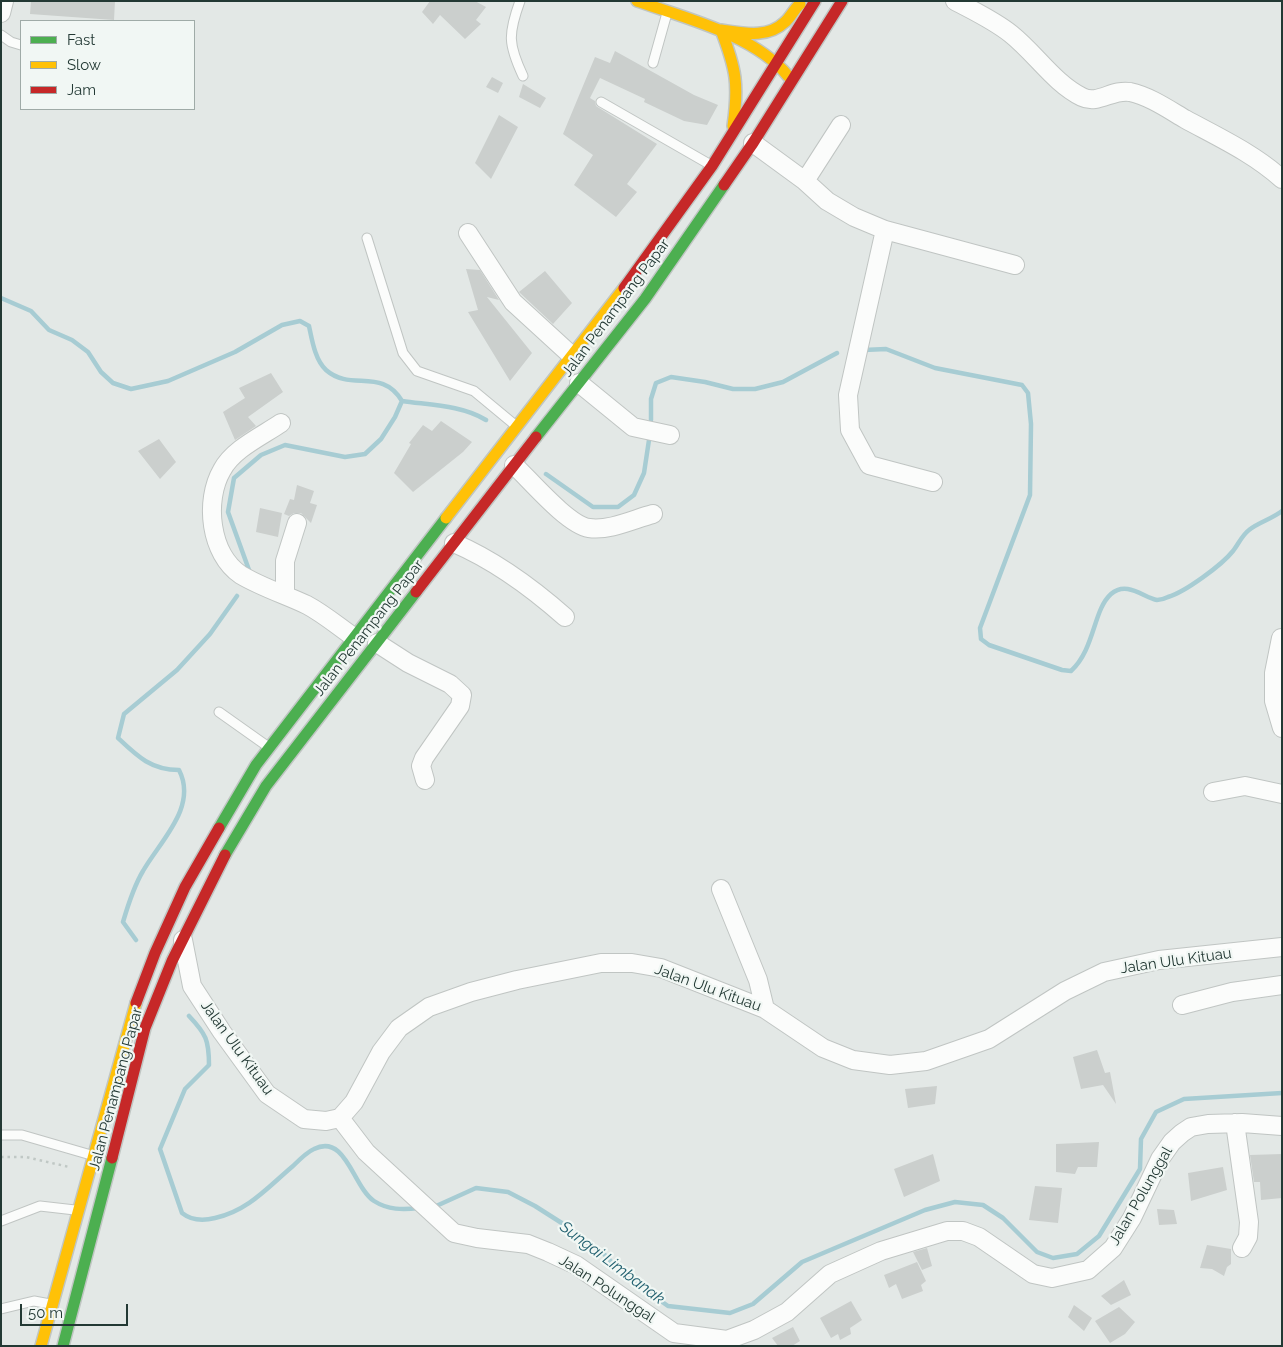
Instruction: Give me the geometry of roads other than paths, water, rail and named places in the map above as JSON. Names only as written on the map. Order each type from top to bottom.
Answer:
[{"type":"main road","points":[[638,1],[667,13],[721,30],[750,34],[771,32],[785,22],[798,6],[805,1]]},
{"type":"main road","name":"Jalan Penampang Papar","points":[[41,1346],[131,1015],[155,953],[185,887],[206,848],[256,765],[269,747],[572,356],[712,166],[815,1]]},
{"type":"main road","name":"Jalan Penampang Papar","points":[[63,1346],[145,1028],[182,939],[216,870],[266,786],[645,299],[753,144],[789,89],[842,1]]},
{"type":"main road","points":[[721,30],[777,63],[786,73],[789,89]]},
{"type":"main road","points":[[721,30],[734,64],[737,96],[733,133]]},
{"type":"main road","points":[[533,406],[542,412],[566,400]]},
{"type":"street","points":[[1,13],[4,1]]},
{"type":"street","points":[[955,1],[1010,33],[1069,89],[1085,98],[1099,99],[1111,92],[1129,92],[1149,99],[1233,144],[1282,179]]},
{"type":"street","points":[[805,181],[841,125]]},
{"type":"street","points":[[753,144],[805,181],[827,201],[854,217],[885,230],[1015,265]]},
{"type":"street","points":[[885,230],[848,395],[850,430],[869,465],[934,482]]},
{"type":"street","points":[[468,233],[513,302],[572,356]]},
{"type":"street","points":[[579,383],[633,426],[670,435]]},
{"type":"street","points":[[281,423],[238,452],[222,470],[212,497],[214,533],[223,557],[240,574],[310,606],[355,638]]},
{"type":"street","points":[[514,465],[547,495],[563,515],[589,528],[608,526],[653,514]]},
{"type":"street","points":[[285,595],[285,561],[297,523]]},
{"type":"street","points":[[454,543],[475,552],[525,582],[566,617]]},
{"type":"street","points":[[1281,638],[1274,673],[1274,701],[1282,728]]},
{"type":"street","points":[[377,643],[408,664],[450,684],[462,695],[460,706],[424,758],[421,766],[425,780]]},
{"type":"street","points":[[1213,792],[1245,786],[1282,794]]},
{"type":"street","points":[[721,889],[758,980],[765,1009]]},
{"type":"street","points":[[182,939],[192,986]]},
{"type":"street","name":"Jalan Ulu Kituau","points":[[192,986],[222,1032],[267,1094],[304,1119],[326,1121],[340,1118],[354,1102],[381,1052],[399,1028],[429,1008],[471,992],[517,980],[601,963],[632,963],[662,968],[765,1009],[823,1048],[853,1060],[890,1065],[926,1062],[990,1038],[1065,991],[1104,972],[1159,960],[1282,947]]},
{"type":"street","points":[[161,987],[175,980],[192,986]]},
{"type":"street","points":[[1182,1005],[1232,992],[1282,985]]},
{"type":"street","name":"Jalan Polunggal","points":[[340,1118],[366,1152],[454,1233],[477,1238],[528,1244],[576,1265],[674,1333],[730,1343],[787,1312],[830,1274],[880,1251],[947,1231],[963,1230],[979,1237],[1033,1274],[1052,1278],[1088,1270],[1113,1248],[1132,1218],[1160,1159],[1172,1142],[1191,1126],[1235,1123],[1282,1126]]},
{"type":"street","points":[[1235,1123],[1249,1222],[1248,1238],[1242,1248]]},
{"type":"lane","points":[[520,1],[512,24],[511,51],[523,76]]},
{"type":"lane","points":[[653,63],[667,13]]},
{"type":"lane","points":[[1,35],[11,42],[20,45]]},
{"type":"lane","points":[[601,102],[712,166]]},
{"type":"lane","points":[[367,238],[403,353],[417,371],[474,391],[517,426]]},
{"type":"lane","points":[[219,712],[269,747]]},
{"type":"lane","points":[[1,1135],[22,1135],[92,1156]]},
{"type":"lane","points":[[1,1221],[40,1206],[77,1210]]},
{"type":"lane","points":[[1,1308],[34,1301],[53,1304]]},
{"type":"waterway","points":[[1,298],[31,311],[49,330],[72,340],[88,352],[101,372],[113,383],[131,389],[168,381],[235,352],[282,325],[300,321],[309,326],[319,361],[326,370],[346,379],[376,382],[394,391],[402,401],[395,417],[381,439],[365,454],[345,457],[285,445],[261,455],[234,478],[228,512],[249,570]]},
{"type":"waterway","points":[[864,350],[886,349],[935,368],[1022,385],[1028,393],[1031,424],[1030,495],[980,628],[981,639],[989,645],[1062,670],[1071,671],[1085,652],[1105,601],[1111,594],[1117,590],[1129,589],[1157,600],[1175,594],[1193,584],[1228,557],[1249,530],[1282,511]]},
{"type":"waterway","points":[[651,420],[651,399],[656,383],[671,377],[705,382],[733,389],[755,389],[783,382],[837,353]]},
{"type":"waterway","points":[[402,401],[456,408],[486,420]]},
{"type":"waterway","points":[[546,474],[593,507],[618,507],[634,495],[644,473],[649,440]]},
{"type":"waterway","points":[[136,940],[123,922],[140,877],[167,836],[180,810],[184,797],[184,784],[179,770],[152,765],[138,756],[118,738],[124,714],[177,670],[210,634],[237,596]]},
{"type":"waterway","name":"Sungai Limbanak","points":[[189,1016],[203,1033],[207,1043],[209,1065],[185,1089],[160,1149],[182,1213],[194,1219],[206,1220],[238,1210],[257,1197],[303,1156],[314,1149],[325,1146],[334,1148],[342,1155],[360,1185],[374,1201],[396,1209],[419,1208]]},
{"type":"waterway","name":"Sungai Limbanak","points":[[434,1207],[476,1188],[508,1192],[535,1206],[568,1227],[602,1252],[624,1275],[668,1306],[730,1313],[753,1304],[802,1262],[925,1210],[955,1202],[983,1205],[1003,1218],[1037,1252],[1053,1258],[1077,1254],[1099,1236],[1140,1169],[1141,1139],[1156,1112],[1184,1099],[1282,1093]]}]
